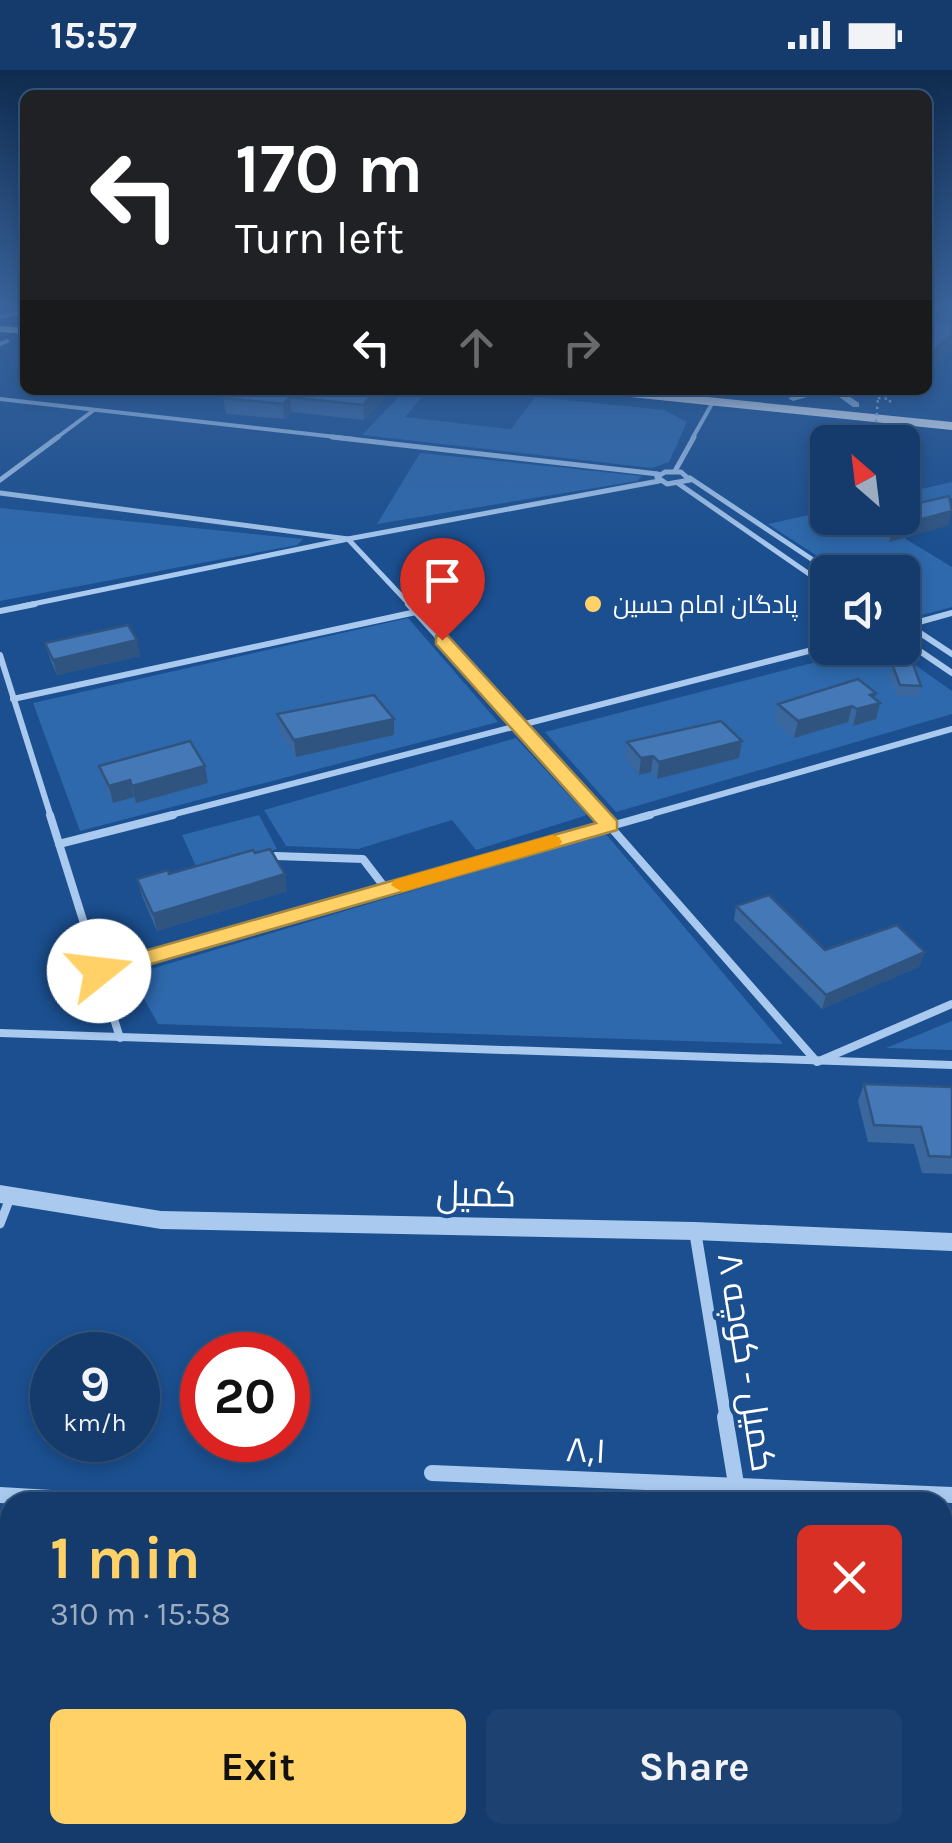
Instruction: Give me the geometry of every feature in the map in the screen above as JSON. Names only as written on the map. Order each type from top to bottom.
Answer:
[{"type":"main road","points":[[711,396],[793,398],[952,414]]},
{"type":"main road","points":[[711,396],[952,426]]},
{"type":"street","points":[[793,398],[806,395]]},
{"type":"street","points":[[842,395],[856,405]]},
{"type":"street","name":"کمیل","points":[[5,1196],[160,1220],[696,1231],[952,1242]]},
{"type":"street","name":"کمیل - کوچه ۸","points":[[696,1231],[738,1492]]},
{"type":"street","name":"۸٫۱","points":[[432,1473],[696,1492]]},
{"type":"lane","points":[[0,611],[658,478],[676,471],[711,396]]},
{"type":"lane","points":[[0,399],[658,478],[679,484],[810,575]]},
{"type":"lane","points":[[0,480],[94,410]]},
{"type":"lane","points":[[676,471],[810,558]]},
{"type":"lane","points":[[679,484],[690,478]]},
{"type":"lane","points":[[0,493],[348,539],[522,725],[817,1062]]},
{"type":"lane","points":[[14,699],[416,612]]},
{"type":"lane","points":[[920,621],[952,614]]},
{"type":"lane","points":[[920,634],[952,654]]},
{"type":"lane","points":[[59,844],[810,651]]},
{"type":"lane","points":[[920,651],[952,673]]},
{"type":"lane","points":[[0,655],[120,1038]]},
{"type":"lane","points":[[99,971],[952,730]]},
{"type":"lane","points":[[276,856],[363,860],[386,889]]},
{"type":"lane","points":[[817,1062],[952,1004]]},
{"type":"lane","points":[[0,1033],[952,1066]]},
{"type":"lane","points":[[0,1224],[5,1196]]},
{"type":"path","points":[[876,422],[878,398],[890,400]]},
{"type":"shaded area","points":[[400,395],[424,395],[405,417],[511,429],[535,397],[664,410],[687,422],[669,462],[652,468],[362,435]]},
{"type":"shaded area","points":[[420,453],[642,476],[637,481],[377,524]]},
{"type":"shaded area","points":[[952,482],[952,498],[920,506],[920,489]]},
{"type":"shaded area","points":[[0,508],[303,539],[297,545],[0,601]]},
{"type":"shaded area","points":[[810,515],[810,535],[893,535],[889,542],[904,538],[952,567],[952,607],[920,616],[920,555],[816,555],[768,524]]},
{"type":"shaded area","points":[[408,618],[498,722],[80,831],[33,703]]},
{"type":"shaded area","points":[[810,664],[915,665],[952,691],[952,714],[616,812],[545,732]]},
{"type":"shaded area","points":[[516,738],[587,815],[476,850],[452,820],[358,849],[286,846],[264,810]]},
{"type":"shaded area","points":[[259,815],[277,849],[198,871],[182,835]]},
{"type":"shaded area","points":[[605,833],[783,1044],[158,1024],[131,975]]},
{"type":"shaded area","points":[[952,1021],[952,1050],[886,1048]]},
{"type":"building","points":[[372,395],[363,405],[290,397],[283,404],[223,398]]},
{"type":"building","points":[[949,496],[952,511],[920,520],[920,503]]},
{"type":"building","points":[[128,625],[137,640],[53,660],[45,643]]},
{"type":"building","points":[[892,665],[913,665],[921,686],[900,685]]},
{"type":"building","points":[[858,679],[876,693],[870,695],[880,703],[857,709],[852,706],[798,721],[778,704]]},
{"type":"building","points":[[374,695],[394,719],[294,740],[277,714]]},
{"type":"building","points":[[721,721],[742,741],[659,762],[653,756],[641,758],[627,742]]},
{"type":"building","points":[[190,741],[205,766],[132,786],[130,780],[109,786],[99,766]]},
{"type":"building","points":[[270,849],[285,874],[153,914],[137,879],[253,850],[255,853]]},
{"type":"building","points":[[769,895],[825,950],[897,925],[925,952],[826,995],[736,906]]},
{"type":"building","points":[[864,1084],[952,1087],[952,1157],[929,1156],[921,1127],[874,1125]]},
{"type":"slow traffic","points":[[402,885],[552,842]]},
{"type":"place","name":"پادگان امام حسین","points":[[593,604]]},
{"type":"route","points":[[99,971],[610,826],[442,640]]}]
